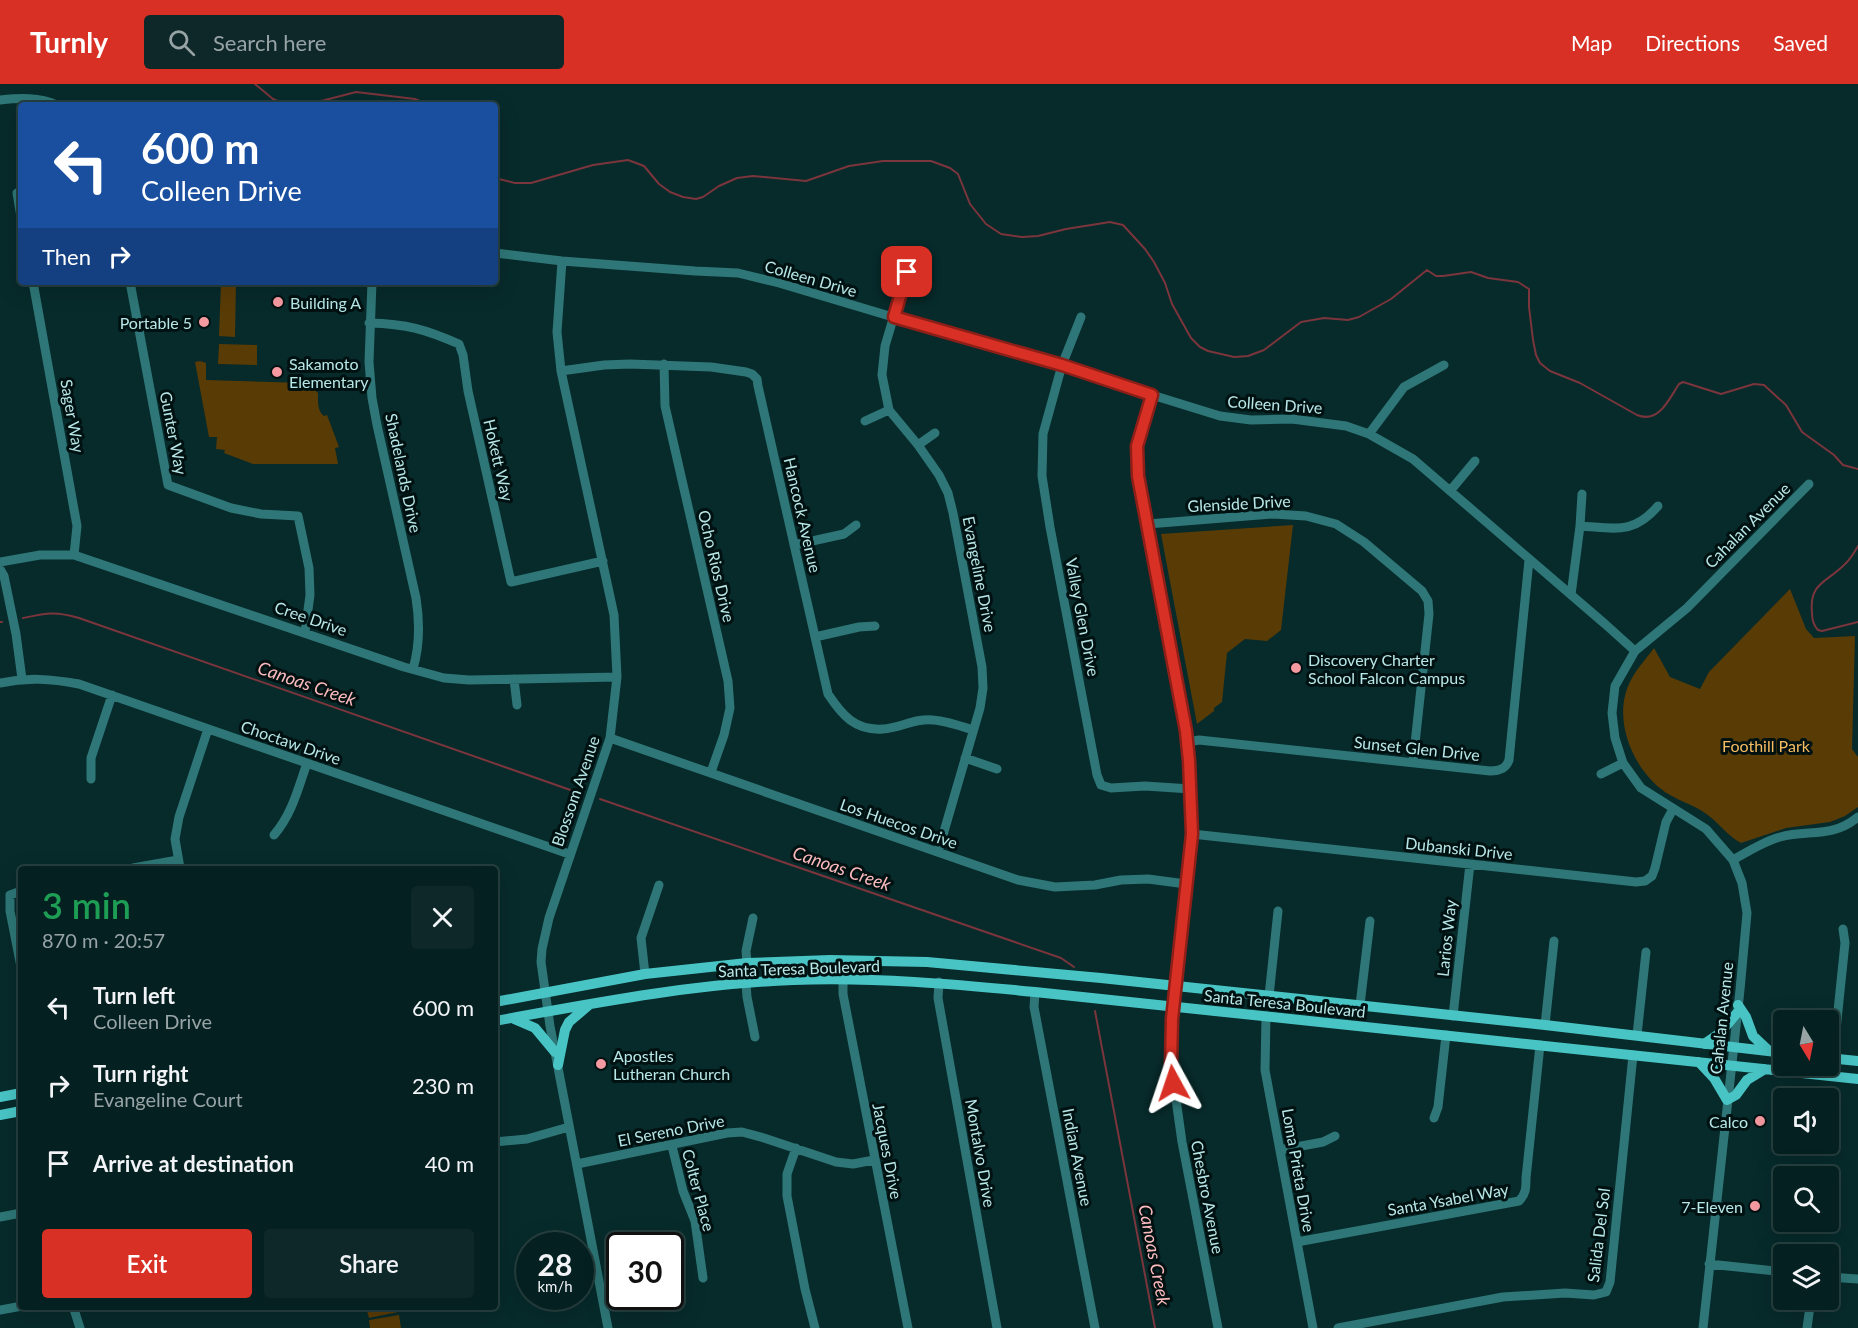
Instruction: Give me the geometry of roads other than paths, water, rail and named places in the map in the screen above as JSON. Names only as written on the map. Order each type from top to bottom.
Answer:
[{"type":"main road","name":"Santa Teresa Boulevard","points":[[498,1001],[645,974],[747,963],[830,960],[927,962],[1360,1005],[1773,1052]]},
{"type":"main road","name":"Santa Teresa Boulevard","points":[[498,1020],[662,992],[746,983],[843,979],[939,982],[1858,1079]]},
{"type":"main road","points":[[558,1065],[565,1030],[569,1022],[591,1003]]},
{"type":"main road","points":[[1704,1044],[1720,1033],[1738,1009],[1746,1017],[1753,1036],[1769,1052]]},
{"type":"main road","points":[[511,1018],[536,1028],[555,1052]]},
{"type":"main road","points":[[1839,1059],[1858,1061]]},
{"type":"main road","points":[[1699,1062],[1714,1078],[1727,1100],[1736,1095],[1747,1080],[1765,1069]]},
{"type":"main road","points":[[0,1097],[18,1094]]},
{"type":"main road","points":[[0,1115],[18,1112]]},
{"type":"street","points":[[0,100],[24,98],[50,102]]},
{"type":"street","name":"Colleen Drive","points":[[498,253],[562,261],[738,273],[1062,365],[1220,416],[1251,420],[1292,419],[1320,422],[1346,426],[1369,434],[1413,459],[1635,651]]},
{"type":"street","name":"Evangeline Drive","points":[[912,255],[885,346],[882,375],[889,410],[939,475],[948,494],[982,667],[983,688],[980,708],[938,852]]},
{"type":"street","name":"Blossom Avenue","points":[[562,261],[557,332],[561,372],[614,615],[618,677],[610,738],[549,918],[541,962],[555,1052],[608,1328]]},
{"type":"street","name":"Sager Way","points":[[34,285],[77,526],[74,555]]},
{"type":"street","name":"Gunter Way","points":[[130,285],[168,485],[231,508],[261,514],[298,516],[309,568],[310,595],[305,632]]},
{"type":"street","name":"Shadelands Drive","points":[[372,285],[369,371],[375,416],[420,621],[413,669]]},
{"type":"street","name":"Valley Glen Drive","points":[[1081,317],[1062,365],[1043,434],[1042,476],[1097,776],[1101,785],[1111,788],[1145,786],[1191,789]]},
{"type":"street","name":"Hokett Way","points":[[369,323],[402,325],[430,331],[459,344],[511,582],[603,561]]},
{"type":"street","name":"Hancock Avenue","points":[[561,372],[604,365],[664,364],[711,367],[752,374],[757,379],[828,694],[842,715],[860,726],[883,729],[910,722],[933,720],[973,730]]},
{"type":"street","name":"Ocho Rios Drive","points":[[664,364],[665,406],[728,681],[730,708],[724,735],[711,772]]},
{"type":"street","points":[[1369,434],[1404,387],[1443,365]]},
{"type":"street","name":"Chesbro Avenue","points":[[1152,395],[1137,446],[1138,476],[1188,742],[1191,789],[1192,834],[1173,1006],[1171,1064],[1182,1142],[1218,1328]]},
{"type":"street","points":[[865,421],[889,410]]},
{"type":"street","points":[[918,446],[935,433]]},
{"type":"street","points":[[1450,490],[1476,461]]},
{"type":"street","name":"Cahalan Avenue","points":[[1703,1328],[1747,913],[1742,883],[1733,860],[1706,829],[1641,788],[1623,763],[1615,738],[1612,713],[1616,686],[1635,651],[1687,608],[1809,484]]},
{"type":"street","points":[[1571,595],[1582,494]]},
{"type":"street","points":[[1580,526],[1625,528],[1647,519],[1658,506]]},
{"type":"street","name":"Glenside Drive","points":[[1148,524],[1273,514],[1306,516],[1336,524],[1422,591],[1428,601],[1430,614],[1413,762]]},
{"type":"street","points":[[794,545],[844,534],[856,525]]},
{"type":"street","name":"Cree Drive","points":[[0,562],[40,555],[74,555],[444,678],[469,680],[618,677]]},
{"type":"street","name":"Sunset Glen Drive","points":[[1188,742],[1199,740],[1496,771],[1507,765],[1509,760],[1529,560]]},
{"type":"street","points":[[0,569],[4,576],[16,634],[22,679]]},
{"type":"street","points":[[815,637],[859,627],[875,626]]},
{"type":"street","name":"Choctaw Drive","points":[[0,683],[22,679],[52,679],[79,684],[569,854]]},
{"type":"street","points":[[514,679],[517,705]]},
{"type":"street","points":[[91,779],[91,758],[112,695]]},
{"type":"street","points":[[156,866],[179,864],[176,839],[179,817],[208,729]]},
{"type":"street","name":"Los Huecos Drive","points":[[610,738],[1018,880],[1055,887],[1148,879],[1186,884]]},
{"type":"street","points":[[965,758],[997,769]]},
{"type":"street","points":[[274,836],[291,809],[307,763]]},
{"type":"street","points":[[1601,774],[1623,763]]},
{"type":"street","name":"Dubanski Drive","points":[[1192,834],[1636,882],[1652,876],[1660,841],[1672,809]]},
{"type":"street","points":[[1733,860],[1780,837],[1827,832],[1858,817]]},
{"type":"street","name":"Larios Way","points":[[1453,1016],[1470,864]]},
{"type":"street","points":[[645,974],[641,938],[659,885]]},
{"type":"street","points":[[18,892],[10,895],[10,911],[18,952]]},
{"type":"street","points":[[1269,996],[1278,911]]},
{"type":"street","points":[[747,963],[746,951],[753,918]]},
{"type":"street","points":[[1360,1005],[1370,921]]},
{"type":"street","points":[[1837,1010],[1845,943],[1843,929]]},
{"type":"street","points":[[1545,1025],[1554,941]]},
{"type":"street","points":[[1637,1035],[1646,952]]},
{"type":"street","name":"Jacques Drive","points":[[843,979],[843,994],[908,1328]]},
{"type":"street","name":"Montalvo Drive","points":[[939,982],[938,998],[997,1328]]},
{"type":"street","points":[[746,983],[755,1037]]},
{"type":"street","name":"Indian Avenue","points":[[1035,992],[1034,1007],[1095,1328]]},
{"type":"street","name":"Loma Prieta Drive","points":[[1266,1016],[1265,1070],[1313,1328]]},
{"type":"street","points":[[1434,1118],[1438,1107],[1446,1035]]},
{"type":"street","name":"Santa Ysabel Way","points":[[1297,1242],[1519,1201],[1525,1195],[1540,1045]]},
{"type":"street","name":"Salida Del Sol","points":[[1338,1328],[1503,1297],[1564,1293],[1594,1295],[1606,1292],[1610,1282],[1633,1055]]},
{"type":"street","points":[[498,1142],[527,1139],[569,1127]]},
{"type":"street","name":"El Sereno Drive","points":[[577,1164],[727,1133],[742,1132],[836,1162],[853,1164],[874,1160]]},
{"type":"street","points":[[1280,1150],[1323,1142],[1335,1136]]},
{"type":"street","name":"Colter Place","points":[[672,1146],[683,1191],[695,1221],[703,1278]]},
{"type":"street","points":[[795,1148],[787,1174],[787,1196],[815,1328]]},
{"type":"street","points":[[0,1217],[18,1214]]},
{"type":"street","points":[[1709,1264],[1773,1271]]},
{"type":"street","points":[[1839,1278],[1858,1279]]},
{"type":"street","points":[[0,1310],[18,1307]]},
{"type":"street","points":[[74,1310],[80,1328]]},
{"type":"street","points":[[1807,1328],[1809,1310]]},
{"type":"waterway","points":[[255,84],[280,102]]},
{"type":"waterway","points":[[318,102],[356,92],[415,99],[422,102]]},
{"type":"waterway","points":[[498,179],[515,183],[531,183],[593,165],[628,160],[644,166],[659,184],[670,192],[696,199],[737,178],[753,176],[806,181],[849,166],[883,161],[931,161],[950,168],[958,174],[970,204],[986,224],[1001,234],[1022,237],[1038,236],[1110,222],[1123,225],[1154,262],[1165,283],[1172,304],[1191,338],[1208,351],[1234,357],[1248,356],[1264,350],[1301,322],[1324,318],[1348,320],[1359,317],[1391,299],[1427,270],[1436,276],[1471,272],[1488,278],[1518,282],[1529,289],[1529,307],[1536,355],[1540,363],[1550,371],[1580,383],[1637,415],[1645,417],[1657,413],[1683,382],[1721,394],[1754,384],[1764,385],[1786,405],[1802,432],[1834,455],[1843,465],[1858,469]]},
{"type":"waterway","points":[[1858,546],[1846,563],[1820,584],[1813,595],[1812,603],[1813,620],[1818,630],[1858,622]]},
{"type":"waterway","name":"Canoas Creek","points":[[23,618],[51,614],[79,618],[579,793]]},
{"type":"waterway","name":"Canoas Creek","points":[[600,799],[1061,958],[1074,967]]},
{"type":"waterway","name":"Canoas Creek","points":[[1095,1011],[1155,1328]]},
{"type":"place","name":"Building A","points":[[278,302]]},
{"type":"place","name":"Portable 5","points":[[204,322]]},
{"type":"place","name":"Sakamoto Elementary","points":[[277,372]]},
{"type":"place","name":"Discovery Charter School Falcon Campus","points":[[1296,668]]},
{"type":"place","name":"Apostles Lutheran Church","points":[[601,1064]]},
{"type":"place","name":"Calco","points":[[1760,1121]]},
{"type":"place","name":"7-Eleven","points":[[1755,1206]]},
{"type":"park label","name":"Foothill Park","points":[[1766,745]]}]
